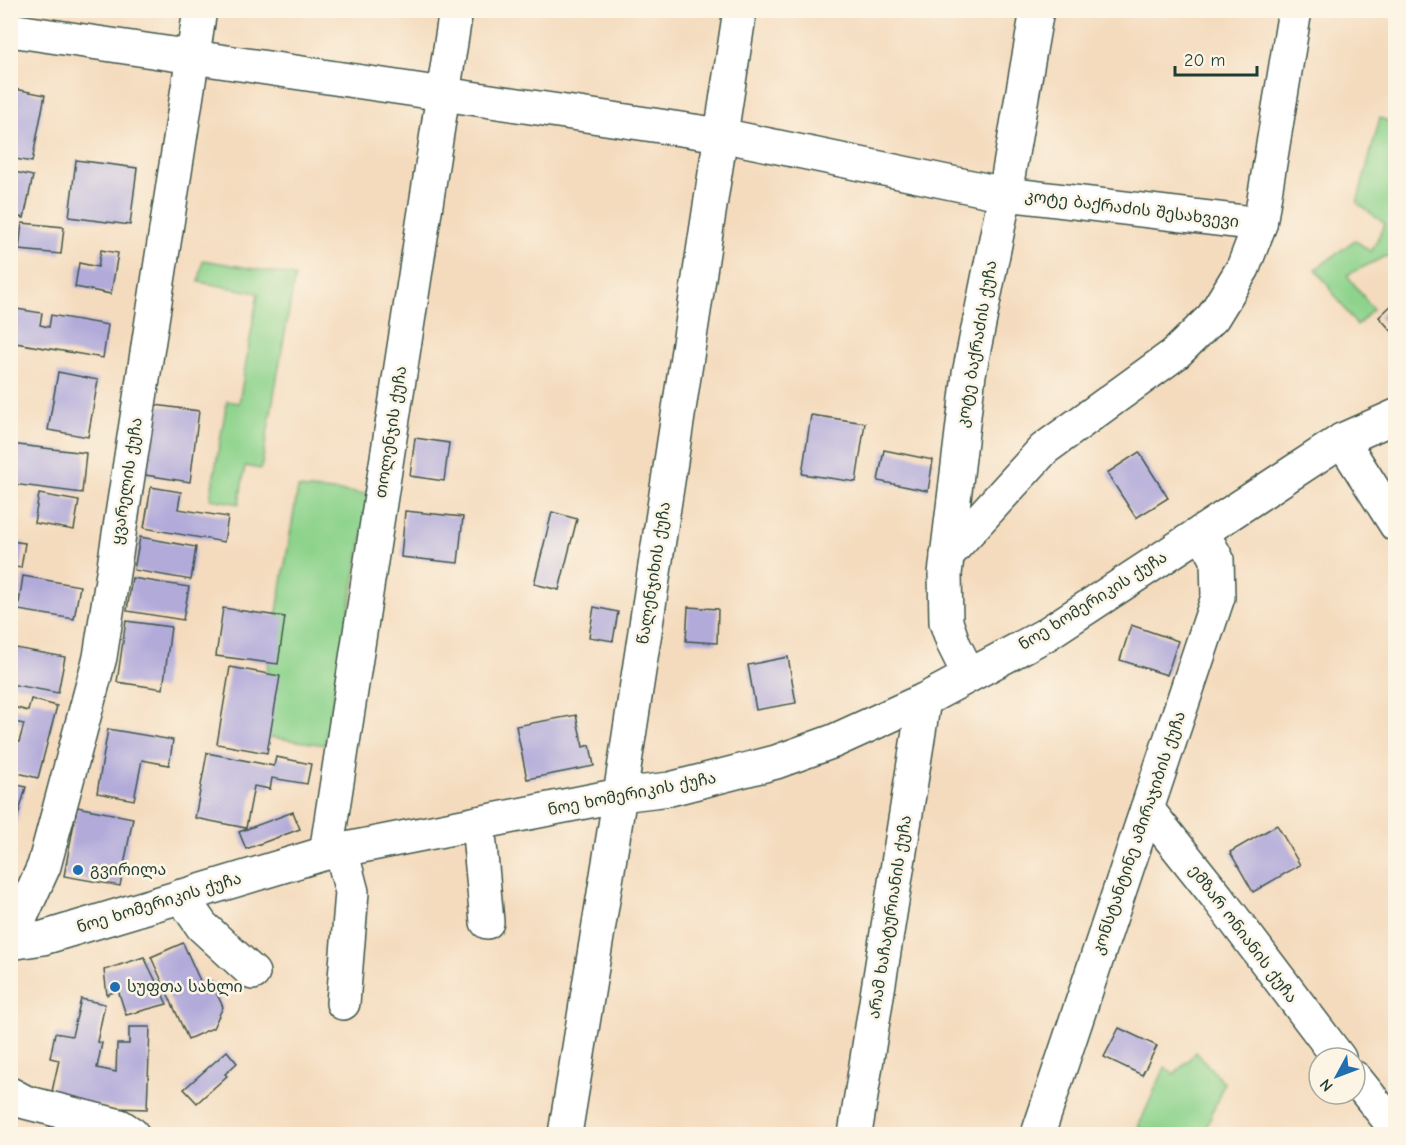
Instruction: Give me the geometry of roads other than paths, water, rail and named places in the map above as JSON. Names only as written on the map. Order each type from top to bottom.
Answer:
[{"type":"street","name":"ყვარელის ქუჩა","points":[[10,942],[44,866],[100,657],[200,10]]},
{"type":"street","name":"თოლენჯის ქუჩა","points":[[333,851],[456,10]]},
{"type":"street","name":"წალენჯიხის ქუჩა","points":[[565,1134],[620,795],[740,10]]},
{"type":"street","name":"კოტე ბაქრაძის ქუჩა","points":[[969,675],[954,645],[946,622],[947,555],[969,374],[1005,194],[1037,10]]},
{"type":"street","points":[[947,555],[1044,449],[1175,354],[1213,317],[1244,268],[1260,224],[1295,10]]},
{"type":"street","name":"კოტე ბაქრაძის შესახვევი","points":[[10,30],[721,135],[1005,194],[1260,224]]},
{"type":"street","name":"ნოე ხომერიკის ქუჩა","points":[[10,942],[43,938],[333,851],[620,795],[670,789],[776,762],[863,729],[924,700],[1045,635],[1342,440],[1395,416]]},
{"type":"street","points":[[1342,440],[1395,525]]},
{"type":"street","name":"კონსტანტინე ამირაჯიბის ქუჩა","points":[[1038,1134],[1218,597],[1217,559],[1202,532]]},
{"type":"street","name":"არამ ხაჩატურიანის ქუჩა","points":[[855,1134],[924,700]]},
{"type":"street","name":"ემზარ ონიანის ქუჩა","points":[[1147,809],[1218,898],[1330,1046]]},
{"type":"street","points":[[478,823],[487,922]]},
{"type":"street","points":[[333,851],[352,892],[343,1003]]},
{"type":"street","points":[[182,896],[202,926],[253,973]]},
{"type":"street","name":"ნოე ხომერიკის ქუჩა","points":[[10,970],[43,938]]},
{"type":"street","points":[[1367,1093],[1395,1129]]},
{"type":"street","points":[[10,1094],[25,1102],[120,1126],[132,1134]]},
{"type":"place","name":"გვირილა","points":[[78,870]]},
{"type":"place","name":"სუფთა სახლი","points":[[115,987]]}]
